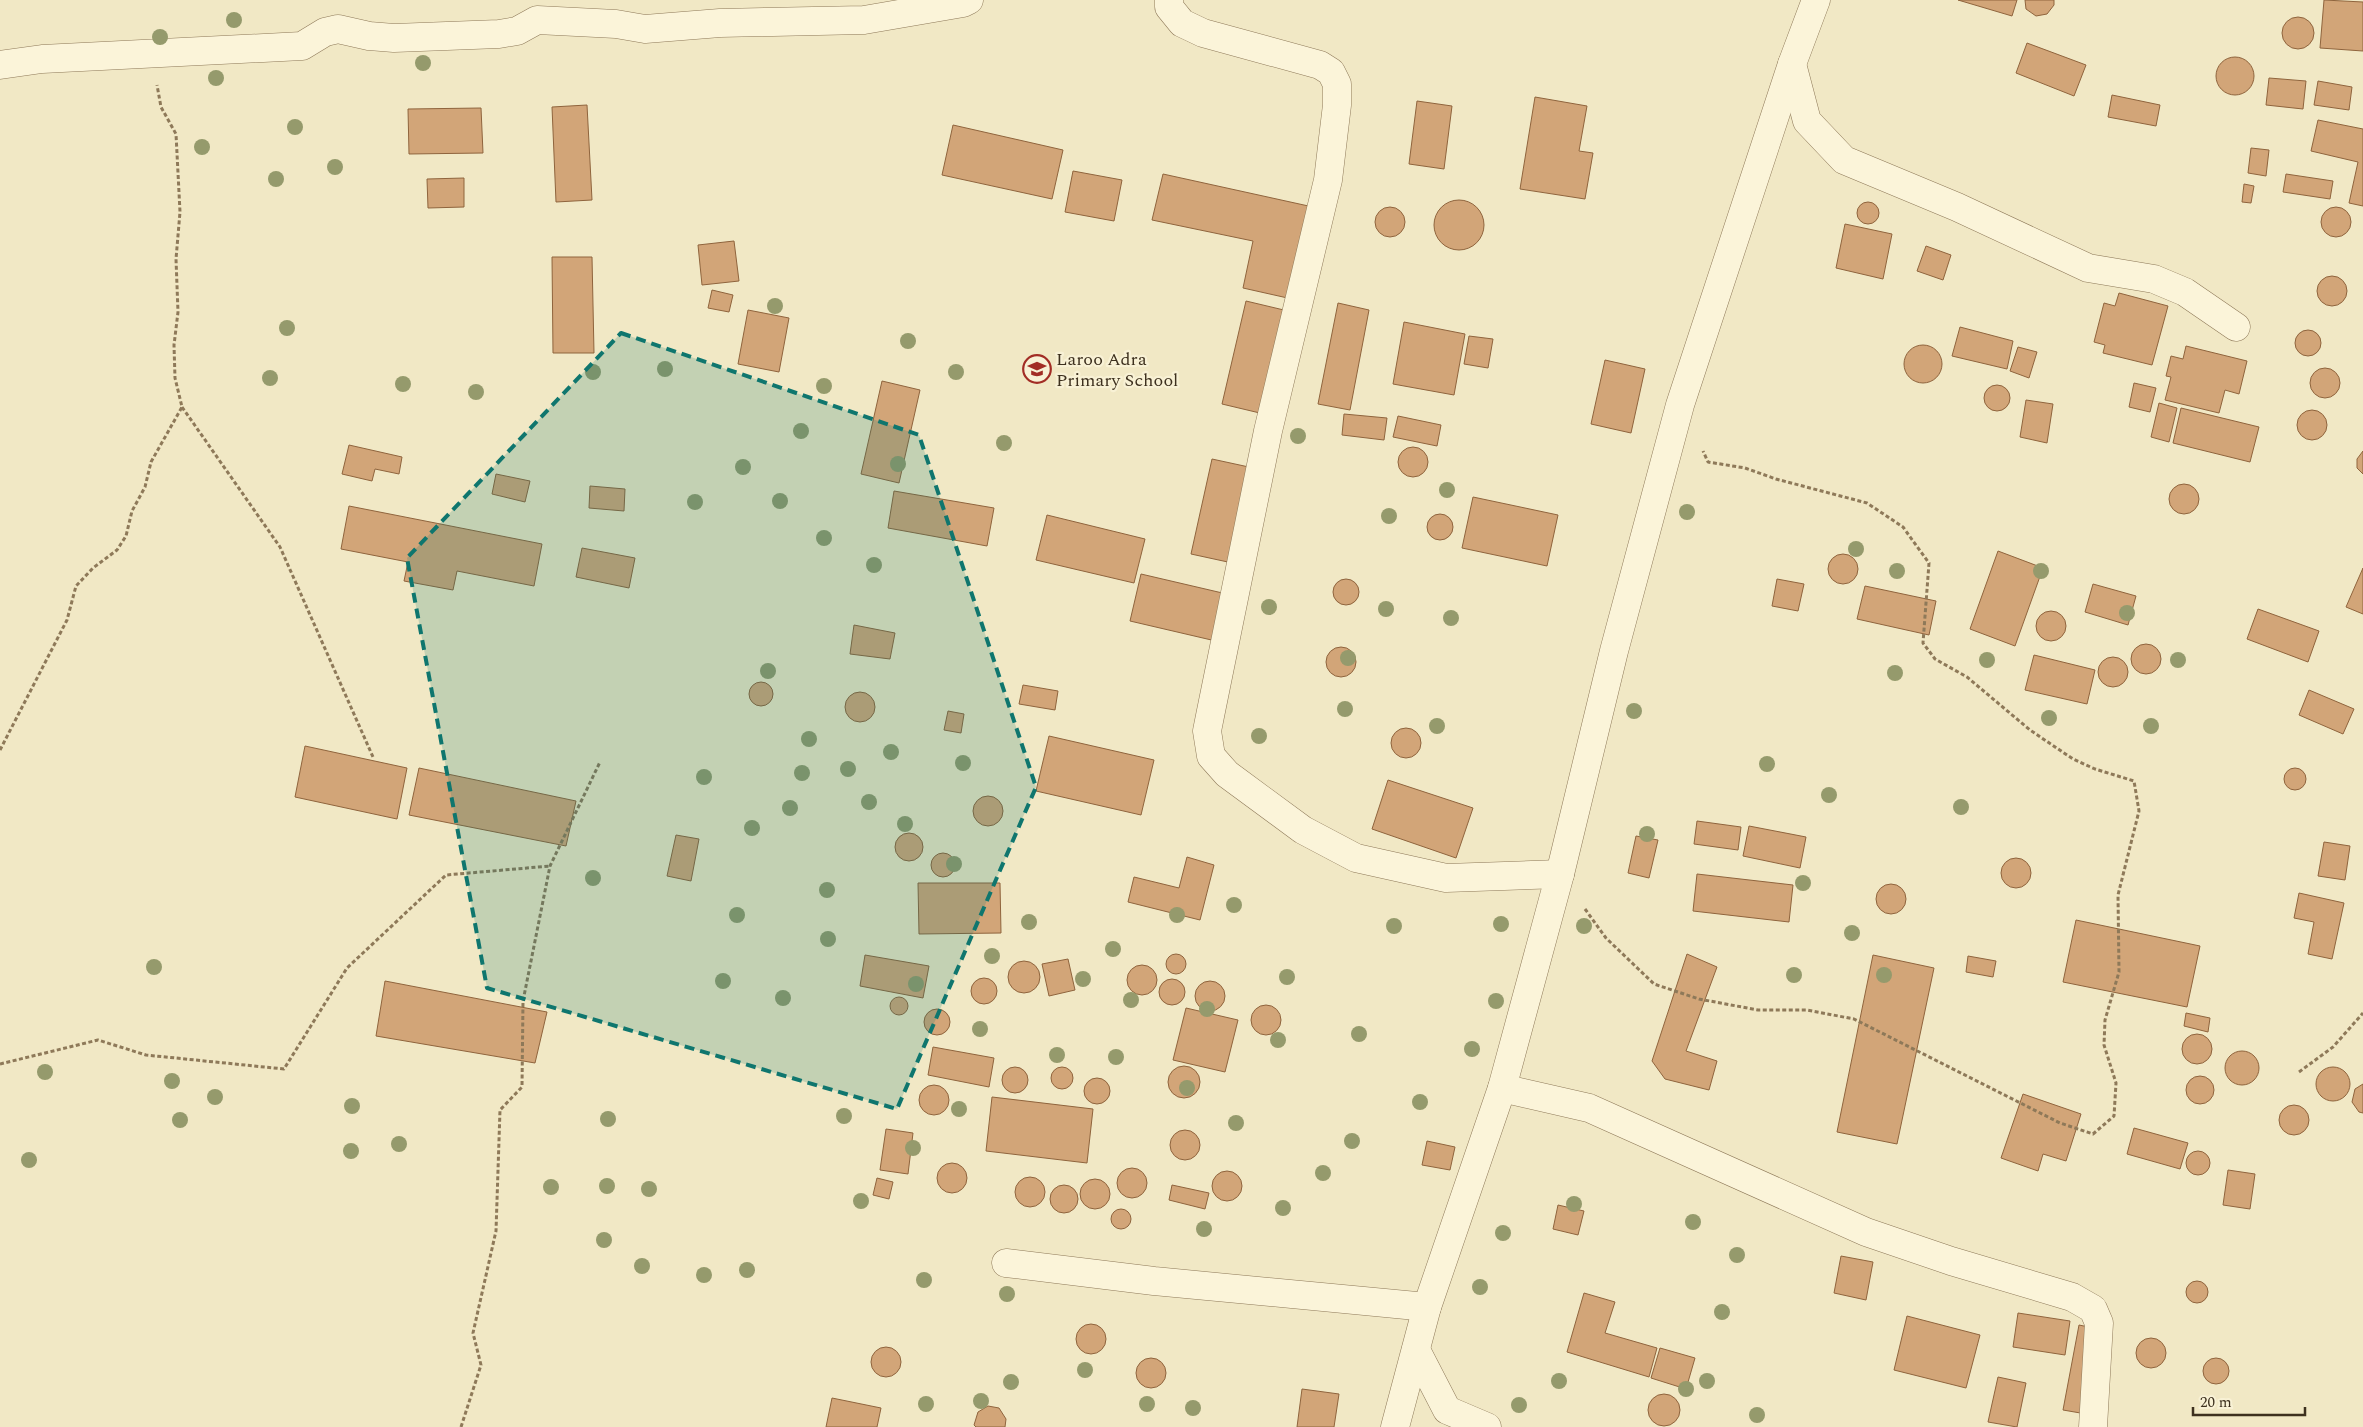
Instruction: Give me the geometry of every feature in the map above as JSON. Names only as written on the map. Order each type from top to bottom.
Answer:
[{"type":"street","points":[[0,65],[42,59],[302,46],[325,32],[338,29],[369,36],[394,38],[499,34],[517,31],[536,20],[616,24],[645,28],[720,23],[770,11],[864,20],[963,3],[969,0]]},
{"type":"street","points":[[1169,0],[1170,7],[1182,22],[1203,33],[1320,65],[1330,72],[1336,84],[1337,105],[1328,180],[1268,431],[1207,731],[1211,756],[1227,774],[1303,830],[1356,858],[1446,878],[1560,874]]},
{"type":"street","points":[[1395,1427],[1427,1307],[1502,1088],[1560,874],[1614,651],[1680,405],[1792,64],[1816,0]]},
{"type":"street","points":[[1792,64],[1807,121],[1844,160],[1957,207],[2088,268],[2154,279],[2185,292],[2236,327]]},
{"type":"street","points":[[1502,1088],[1588,1108],[1866,1232],[1951,1261],[2072,1297],[2092,1309],[2099,1323],[2093,1427]]},
{"type":"street","points":[[1006,1263],[1154,1281],[1427,1307]]},
{"type":"street","points":[[1416,1350],[1447,1410],[1487,1427]]},
{"type":"path","points":[[146,53],[153,68],[161,107],[176,134],[180,212],[176,259],[178,312],[174,345],[174,370],[182,407],[280,547],[373,757]]},
{"type":"path","points":[[1560,874],[1606,938],[1654,984],[1699,999],[1758,1010],[1807,1010],[1854,1019],[2060,1123],[2093,1134],[2114,1116],[2116,1083],[2104,1045],[2105,1020],[2118,972],[2118,895],[2139,811],[2134,781],[2095,769],[2073,759],[2030,730],[1966,677],[1935,659],[1923,643],[1929,563],[1903,527],[1867,503],[1776,480],[1745,468],[1708,462],[1680,405]]},
{"type":"path","points":[[0,750],[67,620],[76,586],[93,568],[117,550],[126,536],[132,511],[145,487],[151,462],[182,407]]},
{"type":"path","points":[[460,1427],[481,1365],[473,1333],[496,1232],[500,1110],[522,1087],[523,1001],[550,866],[600,762]]},
{"type":"path","points":[[0,1064],[98,1040],[146,1055],[284,1069],[346,968],[446,875],[550,866]]},
{"type":"path","points":[[2299,1072],[2333,1046],[2363,1014]]},
{"type":"highlighted area","points":[[621,333],[919,435],[1036,787],[897,1109],[487,988],[407,558]]},
{"type":"building","points":[[1958,0],[2017,0],[2012,16]]},
{"type":"building","points":[[2025,0],[2054,0],[2054,5],[2047,14],[2036,16],[2026,9]]},
{"type":"building","points":[[2324,0],[2363,2],[2363,51],[2320,48]]},
{"type":"building","points":[[2298,17],[2304,18],[2309,22],[2313,27],[2313,39],[2309,44],[2304,48],[2298,49],[2292,48],[2287,44],[2283,39],[2282,33],[2283,27],[2287,22],[2292,18]]},
{"type":"building","points":[[2027,43],[2086,65],[2074,96],[2016,73]]},
{"type":"building","points":[[2235,57],[2248,63],[2254,76],[2248,89],[2235,95],[2222,89],[2216,76],[2222,63]]},
{"type":"building","points":[[2269,78],[2306,81],[2303,109],[2266,105]]},
{"type":"building","points":[[2318,81],[2352,87],[2349,110],[2314,105]]},
{"type":"building","points":[[2112,95],[2160,105],[2156,126],[2108,117]]},
{"type":"building","points":[[1535,97],[1587,106],[1579,151],[1593,153],[1585,199],[1520,189]]},
{"type":"building","points":[[1417,101],[1452,106],[1444,169],[1409,164]]},
{"type":"building","points":[[587,105],[592,200],[556,202],[552,107]]},
{"type":"building","points":[[481,108],[483,153],[409,154],[408,109]]},
{"type":"building","points":[[2318,120],[2363,129],[2363,206],[2349,203],[2358,162],[2311,151]]},
{"type":"building","points":[[953,125],[1063,150],[1052,199],[942,175]]},
{"type":"building","points":[[2251,148],[2269,150],[2266,176],[2248,173]]},
{"type":"building","points":[[1073,171],[1122,180],[1114,221],[1065,212]]},
{"type":"building","points":[[1163,174],[1313,207],[1292,299],[1243,288],[1253,241],[1152,220]]},
{"type":"building","points":[[2286,174],[2333,181],[2330,199],[2283,192]]},
{"type":"building","points":[[464,178],[464,207],[428,208],[427,179]]},
{"type":"building","points":[[2244,184],[2254,186],[2251,203],[2242,202]]},
{"type":"building","points":[[1459,200],[1468,202],[1479,211],[1484,225],[1482,234],[1473,245],[1459,250],[1450,248],[1439,239],[1434,225],[1436,216],[1445,205]]},
{"type":"building","points":[[1864,202],[1872,202],[1879,209],[1879,217],[1872,224],[1864,224],[1857,217],[1857,209]]},
{"type":"building","points":[[1390,207],[1396,208],[1404,216],[1404,228],[1396,236],[1390,237],[1384,236],[1376,228],[1375,222],[1376,216],[1384,208]]},
{"type":"building","points":[[2336,207],[2347,211],[2351,222],[2347,233],[2336,237],[2325,233],[2321,222],[2325,211]]},
{"type":"building","points":[[1845,224],[1892,234],[1883,279],[1836,268]]},
{"type":"building","points":[[734,241],[739,281],[702,285],[698,245]]},
{"type":"building","points":[[1926,246],[1951,255],[1943,280],[1917,271]]},
{"type":"building","points":[[552,257],[592,257],[594,353],[553,353]]},
{"type":"building","points":[[2332,276],[2343,280],[2347,291],[2343,302],[2332,306],[2321,302],[2317,291],[2321,280]]},
{"type":"building","points":[[712,290],[733,295],[729,312],[708,308]]},
{"type":"building","points":[[2119,293],[2168,306],[2152,365],[2103,353],[2105,345],[2094,342],[2104,303],[2115,306]]},
{"type":"building","points":[[1246,301],[1288,311],[1264,414],[1222,404]]},
{"type":"building","points":[[1338,303],[1369,310],[1350,410],[1318,404]]},
{"type":"building","points":[[748,310],[789,318],[779,372],[738,364]]},
{"type":"building","points":[[1404,322],[1465,334],[1454,395],[1393,384]]},
{"type":"building","points":[[1960,327],[2013,341],[2007,369],[1952,356]]},
{"type":"building","points":[[2308,330],[2318,333],[2321,343],[2318,353],[2308,356],[2298,353],[2295,343],[2298,333]]},
{"type":"building","points":[[1469,336],[1493,339],[1488,368],[1464,364]]},
{"type":"building","points":[[1923,345],[1937,350],[1942,364],[1937,378],[1923,383],[1909,378],[1904,364],[1909,350]]},
{"type":"building","points":[[2186,346],[2247,361],[2239,394],[2225,390],[2219,413],[2165,400],[2171,377],[2166,376],[2171,356],[2183,359]]},
{"type":"building","points":[[2018,347],[2037,352],[2029,378],[2010,371]]},
{"type":"building","points":[[1605,360],[1645,369],[1631,433],[1591,424]]},
{"type":"building","points":[[2325,368],[2336,372],[2340,383],[2336,394],[2325,398],[2314,394],[2310,383],[2314,372]]},
{"type":"building","points":[[882,381],[920,390],[899,483],[861,474]]},
{"type":"building","points":[[2134,383],[2156,388],[2150,412],[2129,407]]},
{"type":"building","points":[[1997,385],[2006,389],[2010,398],[2006,407],[1997,411],[1988,407],[1984,398],[1988,389]]},
{"type":"building","points":[[2026,400],[2053,404],[2047,443],[2020,437]]},
{"type":"building","points":[[2159,403],[2177,408],[2169,442],[2151,437]]},
{"type":"building","points":[[2181,408],[2259,427],[2250,462],[2173,443]]},
{"type":"building","points":[[2312,410],[2322,415],[2327,425],[2322,435],[2312,440],[2302,435],[2297,425],[2302,415]]},
{"type":"building","points":[[1344,414],[1387,418],[1384,440],[1342,435]]},
{"type":"building","points":[[1398,416],[1441,425],[1437,446],[1393,437]]},
{"type":"building","points":[[349,445],[402,457],[399,474],[375,469],[372,481],[342,474]]},
{"type":"building","points":[[1413,447],[1424,451],[1428,462],[1424,473],[1413,477],[1402,473],[1398,462],[1402,451]]},
{"type":"building","points":[[2363,451],[2363,474],[2357,468],[2357,459]]},
{"type":"building","points":[[1212,459],[1258,469],[1237,564],[1191,554]]},
{"type":"building","points":[[496,474],[530,481],[525,502],[492,494]]},
{"type":"building","points":[[2184,484],[2195,488],[2199,499],[2195,510],[2184,514],[2173,510],[2169,499],[2173,488]]},
{"type":"building","points":[[590,486],[625,489],[624,511],[589,508]]},
{"type":"building","points":[[894,491],[994,508],[987,546],[888,528]]},
{"type":"building","points":[[1473,497],[1558,515],[1547,566],[1462,548]]},
{"type":"building","points":[[349,506],[542,544],[534,586],[457,571],[453,590],[404,581],[408,562],[341,549]]},
{"type":"building","points":[[1440,514],[1449,518],[1453,527],[1449,536],[1440,540],[1431,536],[1427,527],[1431,518]]},
{"type":"building","points":[[1047,515],[1145,539],[1134,583],[1036,560]]},
{"type":"building","points":[[582,548],[635,558],[629,588],[576,577]]},
{"type":"building","points":[[1998,551],[2043,568],[2015,646],[1970,629]]},
{"type":"building","points":[[1843,554],[1854,558],[1858,569],[1854,580],[1843,584],[1832,580],[1828,569],[1832,558]]},
{"type":"building","points":[[2363,568],[2363,614],[2346,607]]},
{"type":"building","points":[[1141,574],[1231,595],[1220,642],[1130,621]]},
{"type":"building","points":[[1346,579],[1355,583],[1359,592],[1355,601],[1346,605],[1337,601],[1333,592],[1337,583]]},
{"type":"building","points":[[1777,579],[1804,584],[1798,611],[1772,606]]},
{"type":"building","points":[[2093,584],[2136,596],[2128,625],[2085,612]]},
{"type":"building","points":[[1865,586],[1936,601],[1929,635],[1857,619]]},
{"type":"building","points":[[2258,609],[2319,631],[2308,662],[2247,639]]},
{"type":"building","points":[[2051,611],[2062,615],[2066,626],[2062,637],[2051,641],[2040,637],[2036,626],[2040,615]]},
{"type":"building","points":[[854,625],[895,633],[890,659],[850,654]]},
{"type":"building","points":[[2146,644],[2157,648],[2161,659],[2157,670],[2146,674],[2135,670],[2131,659],[2135,648]]},
{"type":"building","points":[[1341,647],[1352,651],[1356,662],[1352,673],[1341,677],[1330,673],[1326,662],[1330,651]]},
{"type":"building","points":[[2034,655],[2095,670],[2087,704],[2025,690]]},
{"type":"building","points":[[2113,657],[2124,661],[2128,672],[2124,683],[2113,687],[2102,683],[2098,672],[2102,661]]},
{"type":"building","points":[[761,682],[766,683],[772,689],[772,699],[766,705],[761,706],[756,705],[750,699],[749,694],[750,689],[756,683]]},
{"type":"building","points":[[1023,685],[1058,691],[1055,710],[1019,704]]},
{"type":"building","points":[[2309,690],[2354,709],[2343,734],[2299,715]]},
{"type":"building","points":[[860,692],[871,696],[875,707],[871,718],[860,722],[849,718],[845,707],[849,696]]},
{"type":"building","points":[[948,711],[964,714],[961,733],[944,730]]},
{"type":"building","points":[[1406,728],[1417,732],[1421,743],[1417,754],[1406,758],[1395,754],[1391,743],[1395,732]]},
{"type":"building","points":[[1049,736],[1154,760],[1141,815],[1036,791]]},
{"type":"building","points":[[305,746],[407,768],[397,819],[295,797]]},
{"type":"building","points":[[419,768],[576,801],[566,846],[409,815]]},
{"type":"building","points":[[2295,768],[2303,771],[2306,779],[2303,787],[2295,790],[2287,787],[2284,779],[2287,771]]},
{"type":"building","points":[[1388,780],[1473,808],[1456,858],[1372,829]]},
{"type":"building","points":[[988,796],[999,800],[1003,811],[999,822],[988,826],[977,822],[973,811],[977,800]]},
{"type":"building","points":[[1697,821],[1741,827],[1738,850],[1694,844]]},
{"type":"building","points":[[1749,826],[1806,837],[1800,868],[1743,856]]},
{"type":"building","points":[[909,833],[919,837],[923,847],[919,857],[909,861],[899,857],[895,847],[899,837]]},
{"type":"building","points":[[676,835],[699,839],[691,881],[667,876]]},
{"type":"building","points":[[1636,836],[1658,840],[1649,878],[1628,873]]},
{"type":"building","points":[[2324,842],[2350,846],[2345,880],[2318,876]]},
{"type":"building","points":[[943,853],[948,854],[954,860],[954,870],[948,876],[943,877],[938,876],[932,870],[931,865],[932,860],[938,854]]},
{"type":"building","points":[[1187,857],[1214,865],[1200,920],[1128,902],[1134,877],[1179,888]]},
{"type":"building","points":[[2016,858],[2027,862],[2031,873],[2027,884],[2016,888],[2005,884],[2001,873],[2005,862]]},
{"type":"building","points":[[1697,874],[1793,885],[1789,922],[1693,911]]},
{"type":"building","points":[[918,883],[1000,883],[1001,933],[919,934]]},
{"type":"building","points":[[1891,884],[1902,888],[1906,899],[1902,910],[1891,914],[1880,910],[1876,899],[1880,888]]},
{"type":"building","points":[[2299,893],[2344,903],[2332,959],[2308,954],[2314,922],[2294,918]]},
{"type":"building","points":[[2076,920],[2200,946],[2187,1007],[2063,982]]},
{"type":"building","points":[[1176,954],[1183,957],[1186,964],[1183,971],[1176,974],[1169,971],[1166,964],[1169,957]]},
{"type":"building","points":[[1687,954],[1717,967],[1686,1051],[1717,1061],[1709,1090],[1665,1079],[1652,1061]]},
{"type":"building","points":[[865,955],[929,966],[923,998],[860,986]]},
{"type":"building","points":[[1873,955],[1934,968],[1897,1144],[1837,1132]]},
{"type":"building","points":[[1968,956],[1996,961],[1993,977],[1966,972]]},
{"type":"building","points":[[1068,959],[1075,990],[1049,996],[1042,964]]},
{"type":"building","points":[[1024,961],[1035,966],[1040,977],[1035,988],[1024,993],[1013,988],[1008,977],[1013,966]]},
{"type":"building","points":[[1142,965],[1153,969],[1157,980],[1153,991],[1142,995],[1131,991],[1127,980],[1131,969]]},
{"type":"building","points":[[984,978],[993,982],[997,991],[993,1000],[984,1004],[975,1000],[971,991],[975,982]]},
{"type":"building","points":[[1172,979],[1181,983],[1185,992],[1181,1001],[1172,1005],[1163,1001],[1159,992],[1163,983]]},
{"type":"building","points":[[385,981],[547,1012],[535,1063],[376,1036]]},
{"type":"building","points":[[1210,981],[1221,985],[1225,996],[1221,1007],[1210,1011],[1199,1007],[1195,996],[1199,985]]},
{"type":"building","points":[[895,997],[903,997],[908,1002],[906,1013],[895,1015],[890,1010],[890,1002]]},
{"type":"building","points":[[1266,1005],[1276,1010],[1281,1020],[1276,1030],[1266,1035],[1256,1030],[1251,1020],[1256,1010]]},
{"type":"building","points":[[1186,1008],[1238,1020],[1225,1072],[1173,1060]]},
{"type":"building","points":[[937,1009],[946,1013],[950,1022],[946,1031],[937,1035],[928,1031],[924,1022],[928,1013]]},
{"type":"building","points":[[2186,1013],[2210,1018],[2208,1032],[2184,1026]]},
{"type":"building","points":[[2197,1034],[2208,1038],[2212,1049],[2208,1060],[2197,1064],[2186,1060],[2182,1049],[2186,1038]]},
{"type":"building","points":[[933,1047],[994,1058],[989,1087],[928,1075]]},
{"type":"building","points":[[2242,1051],[2249,1052],[2254,1056],[2258,1061],[2258,1075],[2254,1080],[2249,1084],[2242,1085],[2235,1084],[2230,1080],[2226,1075],[2225,1068],[2226,1061],[2230,1056],[2235,1052]]},
{"type":"building","points":[[1184,1066],[1196,1070],[1200,1082],[1196,1094],[1184,1098],[1172,1094],[1168,1082],[1172,1070]]},
{"type":"building","points":[[1015,1067],[1024,1071],[1028,1080],[1024,1089],[1015,1093],[1006,1089],[1002,1080],[1006,1071]]},
{"type":"building","points":[[1062,1067],[1070,1070],[1073,1078],[1070,1086],[1062,1089],[1054,1086],[1051,1078],[1054,1070]]},
{"type":"building","points":[[2333,1067],[2340,1068],[2345,1072],[2349,1077],[2349,1091],[2345,1096],[2340,1100],[2333,1101],[2326,1100],[2321,1096],[2317,1091],[2316,1084],[2317,1077],[2321,1072],[2326,1068]]},
{"type":"building","points":[[2200,1076],[2210,1080],[2214,1090],[2210,1100],[2200,1104],[2190,1100],[2186,1090],[2190,1080]]},
{"type":"building","points":[[1097,1078],[1106,1082],[1110,1091],[1106,1100],[1097,1104],[1088,1100],[1084,1091],[1088,1082]]},
{"type":"building","points":[[2363,1084],[2363,1113],[2359,1112],[2352,1102],[2355,1089]]},
{"type":"building","points":[[934,1085],[944,1090],[949,1100],[944,1110],[934,1115],[924,1110],[919,1100],[924,1090]]},
{"type":"building","points":[[2023,1094],[2081,1114],[2066,1161],[2043,1154],[2038,1171],[2001,1158]]},
{"type":"building","points":[[992,1097],[1093,1109],[1087,1163],[986,1151]]},
{"type":"building","points":[[2294,1105],[2305,1109],[2309,1120],[2305,1131],[2294,1135],[2283,1131],[2279,1120],[2283,1109]]},
{"type":"building","points":[[2134,1128],[2188,1143],[2180,1169],[2127,1154]]},
{"type":"building","points":[[886,1129],[913,1133],[908,1174],[880,1170]]},
{"type":"building","points":[[1185,1130],[1196,1134],[1200,1145],[1196,1156],[1185,1160],[1174,1156],[1170,1145],[1174,1134]]},
{"type":"building","points":[[1427,1141],[1455,1147],[1450,1170],[1422,1165]]},
{"type":"building","points":[[2198,1151],[2207,1154],[2210,1163],[2207,1172],[2198,1175],[2189,1172],[2186,1163],[2189,1154]]},
{"type":"building","points":[[952,1163],[963,1167],[967,1178],[963,1189],[952,1193],[941,1189],[937,1178],[941,1167]]},
{"type":"building","points":[[1132,1168],[1143,1172],[1147,1183],[1143,1194],[1132,1198],[1121,1194],[1117,1183],[1121,1172]]},
{"type":"building","points":[[2228,1170],[2255,1174],[2250,1209],[2223,1205]]},
{"type":"building","points":[[1227,1171],[1238,1175],[1242,1186],[1238,1197],[1227,1201],[1216,1197],[1212,1186],[1216,1175]]},
{"type":"building","points":[[1030,1177],[1041,1181],[1045,1192],[1041,1203],[1030,1207],[1019,1203],[1015,1192],[1019,1181]]},
{"type":"building","points":[[877,1178],[893,1182],[889,1199],[873,1195]]},
{"type":"building","points":[[1095,1179],[1106,1183],[1110,1194],[1106,1205],[1095,1209],[1084,1205],[1080,1194],[1084,1183]]},
{"type":"building","points":[[1064,1185],[1074,1189],[1078,1199],[1074,1209],[1064,1213],[1054,1209],[1050,1199],[1054,1189]]},
{"type":"building","points":[[1172,1185],[1209,1193],[1205,1209],[1169,1200]]},
{"type":"building","points":[[1558,1205],[1584,1211],[1578,1235],[1553,1229]]},
{"type":"building","points":[[1117,1209],[1125,1209],[1131,1215],[1131,1223],[1125,1229],[1117,1229],[1111,1223],[1111,1215]]},
{"type":"building","points":[[1841,1256],[1873,1262],[1866,1300],[1834,1293]]},
{"type":"building","points":[[2197,1281],[2205,1284],[2208,1292],[2205,1300],[2197,1303],[2189,1300],[2186,1292],[2189,1284]]},
{"type":"building","points":[[1584,1293],[1615,1302],[1605,1333],[1657,1348],[1649,1377],[1567,1352]]},
{"type":"building","points":[[2018,1313],[2070,1321],[2065,1355],[2013,1347]]},
{"type":"building","points":[[1907,1316],[1980,1335],[1966,1388],[1894,1370]]},
{"type":"building","points":[[1091,1324],[1102,1328],[1106,1339],[1102,1350],[1091,1354],[1080,1350],[1076,1339],[1080,1328]]},
{"type":"building","points":[[2079,1325],[2108,1331],[2092,1415],[2063,1410]]},
{"type":"building","points":[[2151,1338],[2162,1342],[2166,1353],[2162,1364],[2151,1368],[2140,1364],[2136,1353],[2140,1342]]},
{"type":"building","points":[[886,1347],[897,1351],[901,1362],[897,1373],[886,1377],[875,1373],[871,1362],[875,1351]]},
{"type":"building","points":[[1660,1348],[1695,1358],[1686,1389],[1651,1378]]},
{"type":"building","points":[[1151,1358],[1162,1362],[1166,1373],[1162,1384],[1151,1388],[1140,1384],[1136,1373],[1140,1362]]},
{"type":"building","points":[[2216,1358],[2225,1362],[2229,1371],[2225,1380],[2216,1384],[2207,1380],[2203,1371],[2207,1362]]},
{"type":"building","points":[[1998,1377],[2026,1383],[2017,1427],[1988,1422]]},
{"type":"building","points":[[1302,1389],[1339,1394],[1334,1427],[1297,1427]]},
{"type":"building","points":[[1664,1394],[1670,1395],[1675,1399],[1679,1404],[1679,1416],[1675,1421],[1670,1425],[1664,1426],[1658,1425],[1653,1421],[1649,1416],[1648,1410],[1649,1404],[1653,1399],[1658,1395]]},
{"type":"building","points":[[832,1398],[881,1408],[877,1427],[826,1427]]},
{"type":"building","points":[[988,1406],[999,1408],[1006,1419],[1005,1427],[976,1427],[974,1425],[978,1412]]},
{"type":"place","name":"Laroo Adra Primary School","points":[[1037,369]]}]
